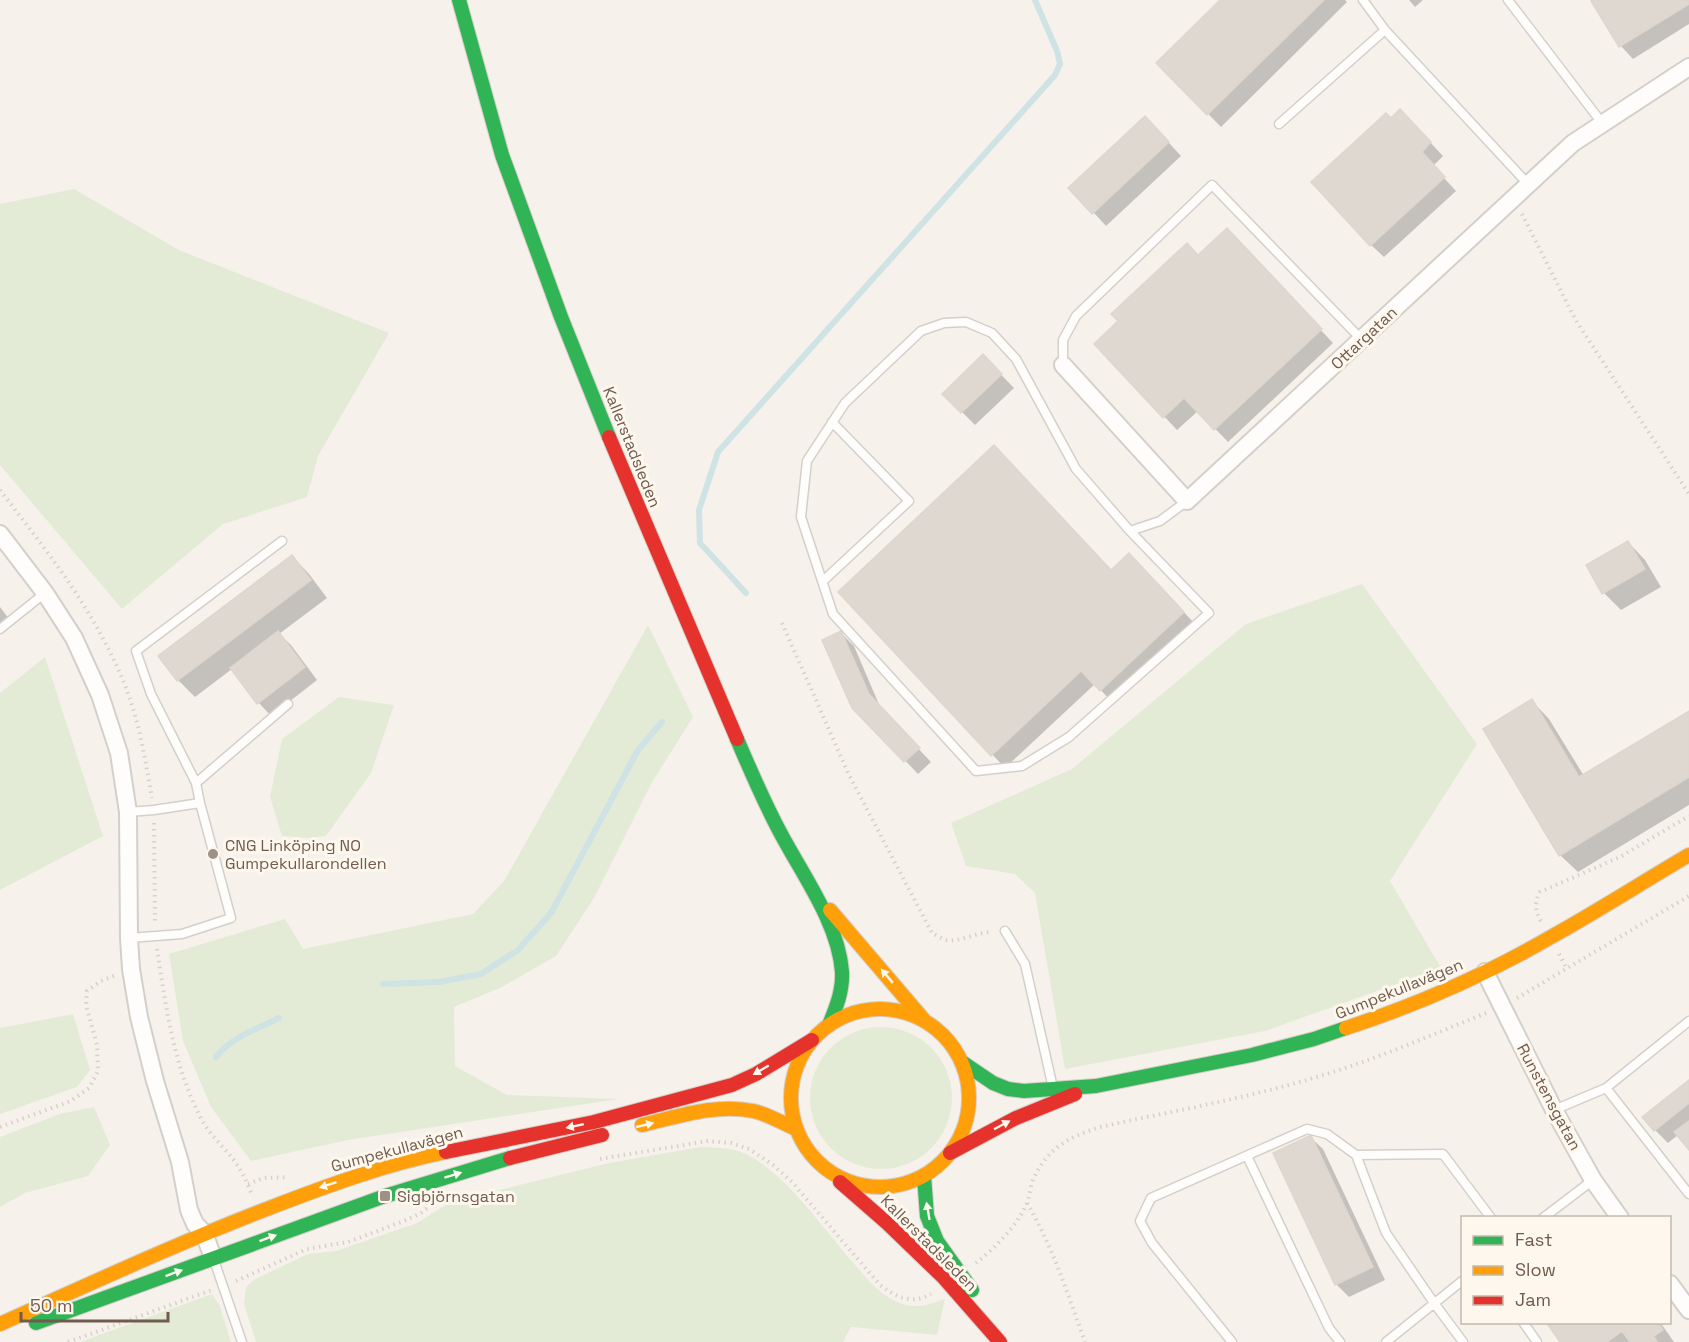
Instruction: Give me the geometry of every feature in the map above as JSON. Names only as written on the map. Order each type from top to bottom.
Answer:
[{"type":"street","name":"Kallerstadsleden","points":[[459,0],[502,155],[561,317],[625,476],[751,772],[785,842],[814,891],[837,944],[842,973],[839,999],[829,1024]]},
{"type":"street","name":"Ottargatan","points":[[1188,501],[1573,143],[1689,67]]},
{"type":"street","points":[[1064,365],[1188,501]]},
{"type":"street","points":[[0,534],[45,593],[74,638],[100,695],[119,753],[128,812],[129,938],[131,969],[139,1017],[149,1059],[180,1162],[189,1210],[195,1224],[204,1233],[213,1258]]},
{"type":"street","name":"Gumpekullavägen","points":[[962,1062],[993,1083],[1008,1089],[1024,1091],[1096,1086],[1252,1055],[1314,1039],[1380,1017],[1485,972],[1550,939],[1689,855]]},
{"type":"street","name":"Kallerstadsleden","points":[[814,891],[924,1021]]},
{"type":"street","name":"Runstensgatan","points":[[1485,972],[1554,1110],[1593,1180],[1619,1216]]},
{"type":"street","points":[[876,1009],[901,1011],[924,1021],[946,1039],[962,1062],[968,1085],[968,1109],[963,1132],[950,1153],[938,1166],[909,1183],[877,1188],[860,1186],[830,1173],[819,1164],[801,1142],[792,1114],[790,1098],[792,1082],[803,1053],[812,1040],[829,1024],[852,1013],[876,1009]]},
{"type":"street","name":"Gumpekullavägen","points":[[0,1324],[204,1233],[323,1187],[426,1156],[594,1122],[732,1085],[756,1074],[812,1040]]},
{"type":"street","name":"Gumpekullavägen","points":[[950,1153],[1016,1118],[1096,1086]]},
{"type":"street","points":[[0,1335],[385,1196],[496,1162],[697,1113],[740,1108],[755,1111],[796,1129]]},
{"type":"street","name":"Kallerstadsleden","points":[[830,1173],[887,1223],[944,1278],[1000,1342]]},
{"type":"street","name":"Kallerstadsleden","points":[[924,1176],[927,1216],[937,1241],[1007,1342]]},
{"type":"street","points":[[1671,1285],[1689,1310]]},
{"type":"lane","points":[[1363,0],[1385,30],[1528,184]]},
{"type":"lane","points":[[1508,0],[1602,123]]},
{"type":"lane","points":[[1279,124],[1385,30]]},
{"type":"lane","points":[[1064,365],[1063,340],[1076,316],[1212,185],[1362,339]]},
{"type":"lane","points":[[966,322],[992,333],[1016,359],[1076,470],[1130,531],[1209,613],[1069,737],[1022,766],[976,771],[833,614],[801,517],[807,461],[844,403],[921,331],[944,323],[966,322]]},
{"type":"lane","points":[[823,581],[909,501],[832,422]]},
{"type":"lane","points":[[1130,531],[1160,521],[1188,501]]},
{"type":"lane","points":[[129,938],[182,934],[231,918],[196,783],[151,694],[136,651],[282,541]]},
{"type":"lane","points":[[0,629],[45,593]]},
{"type":"lane","points":[[196,783],[288,704]]},
{"type":"lane","points":[[128,812],[200,803]]},
{"type":"lane","points":[[1005,931],[1025,964],[1053,1089]]},
{"type":"lane","points":[[1554,1110],[1606,1088],[1689,1021]]},
{"type":"lane","points":[[1606,1088],[1689,1194]]},
{"type":"lane","points":[[1232,1342],[1152,1243],[1140,1221],[1151,1198],[1307,1129],[1327,1134],[1356,1155],[1386,1233],[1463,1342]]},
{"type":"lane","points":[[1356,1155],[1443,1154],[1490,1216]]},
{"type":"lane","points":[[1247,1156],[1329,1328],[1340,1342]]},
{"type":"lane","points":[[1546,1216],[1593,1180]]},
{"type":"lane","points":[[213,1258],[242,1342]]},
{"type":"lane","points":[[1386,1342],[1461,1282]]},
{"type":"lane","points":[[1524,1324],[1537,1342]]},
{"type":"path","points":[[1514,197],[1575,319],[1689,494]]},
{"type":"path","points":[[0,490],[64,574],[91,617],[122,679],[141,740],[154,810],[155,936],[170,1033],[186,1083],[204,1124],[232,1159],[248,1184],[258,1211]]},
{"type":"path","points":[[782,623],[849,775],[932,933],[946,940],[962,939],[983,932],[1005,931]]},
{"type":"path","points":[[1567,969],[1537,914],[1536,906],[1540,892],[1620,857],[1689,816]]},
{"type":"path","points":[[973,1266],[993,1250],[1008,1232],[1027,1203],[1033,1180],[1049,1154],[1077,1134],[1289,1085],[1344,1069],[1402,1048],[1501,1006],[1689,896]]},
{"type":"path","points":[[0,1127],[71,1101],[89,1088],[98,1071],[97,1045],[86,1005],[87,991],[100,981],[131,969]]},
{"type":"path","points":[[594,1160],[708,1141],[731,1143],[749,1149],[773,1165],[792,1182],[880,1285],[895,1296],[911,1299],[926,1297],[939,1290]]},
{"type":"path","points":[[248,1184],[263,1178],[296,1176]]},
{"type":"path","points":[[69,1342],[224,1286],[307,1249],[348,1242],[404,1221],[421,1213],[437,1201]]},
{"type":"path","points":[[1027,1203],[1052,1251],[1085,1342]]},
{"type":"path","points":[[268,1238],[277,1263]]},
{"type":"green space","points":[[74,189],[179,250],[389,333],[318,456],[307,497],[223,524],[122,609],[0,465],[0,204]]},
{"type":"green space","points":[[1362,584],[1477,744],[1390,881],[1441,968],[1265,1031],[1065,1069],[1035,893],[1015,874],[966,866],[951,823],[1072,769],[1246,624]]},
{"type":"green space","points":[[648,625],[693,717],[651,784],[594,898],[556,956],[500,988],[454,1007],[455,1066],[507,1095],[619,1099],[348,1140],[251,1161],[211,1107],[183,1041],[169,954],[285,919],[303,949],[473,914],[504,881]]},
{"type":"green space","points":[[45,657],[103,836],[0,890],[0,693]]},
{"type":"green space","points":[[339,697],[394,705],[371,773],[326,836],[308,838],[282,836],[270,797],[282,739]]},
{"type":"green space","points":[[73,1014],[90,1070],[77,1087],[0,1114],[0,1028]]},
{"type":"green space","points":[[881,1027],[908,1032],[932,1047],[947,1071],[952,1098],[947,1125],[932,1149],[908,1164],[881,1169],[854,1164],[830,1149],[815,1125],[810,1098],[815,1071],[830,1047],[854,1032]]},
{"type":"green space","points":[[94,1107],[110,1145],[88,1176],[25,1193],[0,1207],[0,1137],[60,1114]]},
{"type":"green space","points":[[700,1147],[736,1150],[755,1159],[770,1170],[799,1198],[869,1281],[885,1295],[913,1306],[945,1299],[937,1335],[851,1327],[843,1342],[256,1342],[244,1304],[246,1287],[255,1279],[308,1254],[336,1251],[417,1223],[444,1206],[475,1196],[609,1163]]},
{"type":"green space","points":[[212,1294],[219,1304],[231,1342],[80,1342]]},
{"type":"building","points":[[1220,0],[1324,0],[1207,115],[1156,63]]},
{"type":"building","points":[[1689,0],[1689,4],[1619,47],[1591,1]]},
{"type":"building","points":[[1400,109],[1431,142],[1422,152],[1445,177],[1370,246],[1311,182],[1386,113],[1391,118]]},
{"type":"building","points":[[1145,116],[1169,142],[1092,214],[1068,188]]},
{"type":"building","points":[[1227,228],[1322,329],[1214,430],[1184,398],[1163,418],[1094,344],[1118,321],[1111,314],[1187,243],[1198,255]]},
{"type":"building","points":[[983,354],[1002,374],[961,413],[942,394]]},
{"type":"building","points":[[994,445],[1111,570],[1129,553],[1184,612],[1100,691],[1081,671],[991,756],[838,592]]},
{"type":"building","points":[[1628,541],[1645,569],[1602,594],[1586,565]]},
{"type":"building","points":[[292,555],[311,580],[177,681],[158,656]]},
{"type":"building","points":[[278,631],[305,667],[257,704],[230,668]]},
{"type":"building","points":[[841,631],[869,694],[920,748],[904,762],[852,708],[822,640]]},
{"type":"building","points":[[1532,699],[1579,777],[1689,711],[1689,777],[1559,856],[1483,729]]},
{"type":"building","points":[[1689,1080],[1689,1103],[1654,1131],[1642,1117]]},
{"type":"building","points":[[1689,1121],[1689,1150],[1674,1132]]},
{"type":"building","points":[[1311,1135],[1373,1267],[1335,1285],[1273,1153]]},
{"type":"building","points":[[1547,1324],[1659,1324],[1663,1330],[1654,1336],[1657,1342],[1630,1342],[1622,1331],[1607,1342],[1560,1342]]},
{"type":"waterway","points":[[746,593],[700,543],[699,510],[718,452],[1055,75],[1060,64],[1057,51],[1035,0]]},
{"type":"waterway","points":[[383,984],[440,982],[481,974],[518,950],[551,913],[638,750],[662,722]]},
{"type":"waterway","points":[[216,1057],[237,1039],[279,1018]]},
{"type":"traffic: fast","points":[[459,0],[502,155],[561,317],[609,437]]},
{"type":"traffic: fast","points":[[737,739],[772,818],[821,905],[835,938],[840,955],[842,979],[829,1025]]},
{"type":"traffic: fast","points":[[962,1062],[993,1083],[1008,1089],[1024,1091],[1096,1086],[1252,1055],[1346,1028]]},
{"type":"traffic: fast","points":[[36,1323],[385,1196],[510,1158]]},
{"type":"traffic: fast","points":[[924,1176],[927,1216],[937,1241],[972,1290]]},
{"type":"traffic: slow","points":[[1346,1028],[1425,999],[1502,964],[1689,855]]},
{"type":"traffic: slow","points":[[830,910],[924,1020]]},
{"type":"traffic: slow","points":[[880,1009],[897,1010],[914,1016],[930,1024],[943,1035],[954,1048],[962,1064],[968,1081],[969,1098],[968,1115],[962,1132],[954,1148],[943,1161],[930,1172],[914,1180],[897,1186],[880,1187],[863,1186],[846,1180],[830,1172],[817,1161],[806,1148],[798,1132],[792,1115],[791,1098],[792,1081],[798,1064],[806,1048],[817,1035],[830,1024],[846,1016],[863,1010],[880,1009]]},
{"type":"traffic: slow","points":[[642,1125],[697,1112],[739,1109],[764,1114],[796,1129]]},
{"type":"traffic: slow","points":[[0,1324],[238,1220],[358,1176],[446,1152]]},
{"type":"traffic: jam","points":[[609,437],[737,739]]},
{"type":"traffic: jam","points":[[446,1152],[594,1122],[732,1085],[756,1074],[812,1040]]},
{"type":"traffic: jam","points":[[950,1153],[1016,1118],[1075,1094]]},
{"type":"traffic: jam","points":[[510,1158],[602,1135]]},
{"type":"traffic: jam","points":[[840,1182],[943,1277],[1000,1342]]},
{"type":"place","name":"CNG Linköping NO Gumpekullarondellen","points":[[213,854]]},
{"type":"place","name":"Sigbjörnsgatan","points":[[385,1196]]}]
